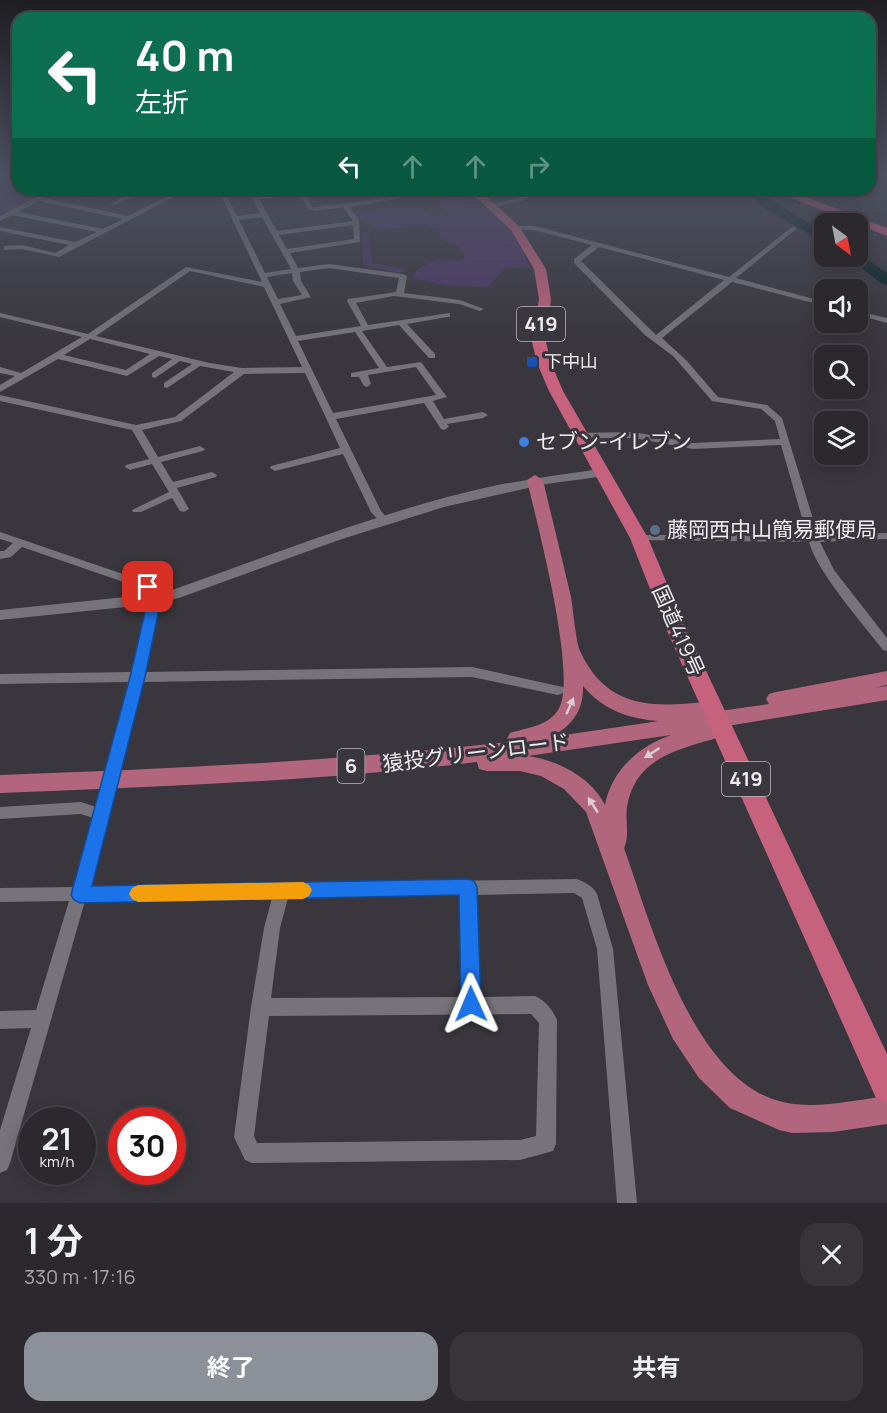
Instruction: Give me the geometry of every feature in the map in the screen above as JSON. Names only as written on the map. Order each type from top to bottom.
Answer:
[{"type":"highway","name":"国道419号","points":[[516,230],[530,250],[543,277],[545,298],[539,342],[543,363],[580,435],[639,538],[673,622],[887,1087]]},
{"type":"main road","points":[[535,480],[572,648],[581,669],[596,691],[621,707],[701,721],[735,716],[887,678]]},
{"type":"main road","points":[[316,769],[488,745],[550,728],[569,710],[573,700],[572,648]]},
{"type":"main road","points":[[735,716],[804,715],[887,694]]},
{"type":"main road","points":[[623,878],[613,825],[614,806],[625,778],[648,754],[684,737],[701,721]]},
{"type":"main road","name":"猿投グリーンロード","points":[[0,784],[248,774],[405,762],[566,743],[701,721]]},
{"type":"main road","points":[[248,774],[290,775],[502,762],[534,764],[564,776],[585,794],[604,824],[675,1017],[702,1061],[737,1096],[757,1108],[779,1116],[820,1118],[887,1110]]},
{"type":"street","points":[[6,230],[78,245]]},
{"type":"street","points":[[100,230],[104,231]]},
{"type":"street","points":[[241,230],[277,302],[345,450],[376,512],[384,520]]},
{"type":"street","points":[[273,230],[296,271],[297,280],[307,297],[277,302]]},
{"type":"street","points":[[275,233],[298,230]]},
{"type":"street","points":[[285,252],[354,243],[358,241],[357,230]]},
{"type":"street","points":[[542,230],[814,301]]},
{"type":"street","points":[[657,338],[791,230]]},
{"type":"street","points":[[7,248],[22,247],[53,256],[104,231]]},
{"type":"street","points":[[597,245],[577,261],[648,333],[657,338],[697,377],[715,399],[764,407],[779,420],[816,549],[830,572],[887,647]]},
{"type":"street","points":[[263,275],[329,266],[356,268],[403,276],[400,294]]},
{"type":"street","points":[[0,390],[90,336],[189,269],[267,285]]},
{"type":"street","points":[[385,370],[362,328],[351,301],[400,294],[460,302],[480,309]]},
{"type":"street","points":[[0,315],[199,363],[242,370],[307,370]]},
{"type":"street","points":[[293,339],[447,315]]},
{"type":"street","points":[[868,316],[887,321]]},
{"type":"street","points":[[401,322],[432,356]]},
{"type":"street","points":[[57,356],[127,373],[158,353]]},
{"type":"street","points":[[155,375],[179,358]]},
{"type":"street","points":[[167,385],[199,363]]},
{"type":"street","points":[[329,417],[442,397],[418,364],[358,374],[367,384]]},
{"type":"street","points":[[0,370],[24,376]]},
{"type":"street","points":[[0,398],[136,428],[178,419],[242,370]]},
{"type":"street","points":[[427,400],[442,424],[483,415]]},
{"type":"street","points":[[136,428],[184,509]]},
{"type":"street","points":[[580,435],[634,435],[693,446],[786,442]]},
{"type":"street","points":[[130,467],[200,449]]},
{"type":"street","points":[[275,468],[345,450]]},
{"type":"street","points":[[0,615],[154,599],[179,593],[384,520],[485,491],[535,480],[601,473]]},
{"type":"street","points":[[136,510],[173,490],[212,475]]},
{"type":"street","points":[[0,535],[142,584],[148,587],[154,599],[138,677],[80,895],[0,1163]]},
{"type":"street","points":[[639,538],[814,539],[887,536]]},
{"type":"street","points":[[0,555],[7,554],[21,542]]},
{"type":"street","points":[[0,679],[472,672],[558,690]]},
{"type":"street","points":[[0,813],[81,808],[102,813]]},
{"type":"street","points":[[0,895],[577,886],[589,894],[605,949],[627,1203]]},
{"type":"street","points":[[468,887],[471,1004]]},
{"type":"street","points":[[260,1007],[535,1005],[548,1020],[546,1144],[520,1150],[252,1154],[244,1137],[260,1007],[272,928],[282,891]]},
{"type":"street","points":[[0,1020],[42,1019]]},
{"type":"shaded area","points":[[439,230],[510,230],[530,268],[505,267],[489,287],[445,285],[412,278],[417,270],[437,258],[456,261],[465,258],[458,246],[441,239]]},
{"type":"shaded area","points":[[368,232],[372,263],[404,269],[400,273],[363,265],[362,233]]},
{"type":"waterway","points":[[811,230],[814,232]]},
{"type":"waterway","points":[[868,267],[887,280]]},
{"type":"slow traffic","points":[[138,894],[303,890]]},
{"type":"place","name":"下中山","points":[[532,362]]},
{"type":"place","name":"セブン-イレブン","points":[[524,442]]},
{"type":"place","name":"藤岡西中山簡易郵便局","points":[[655,530]]},
{"type":"route","points":[[148,587],[154,599],[138,677],[80,895],[468,887],[471,1004]]}]
